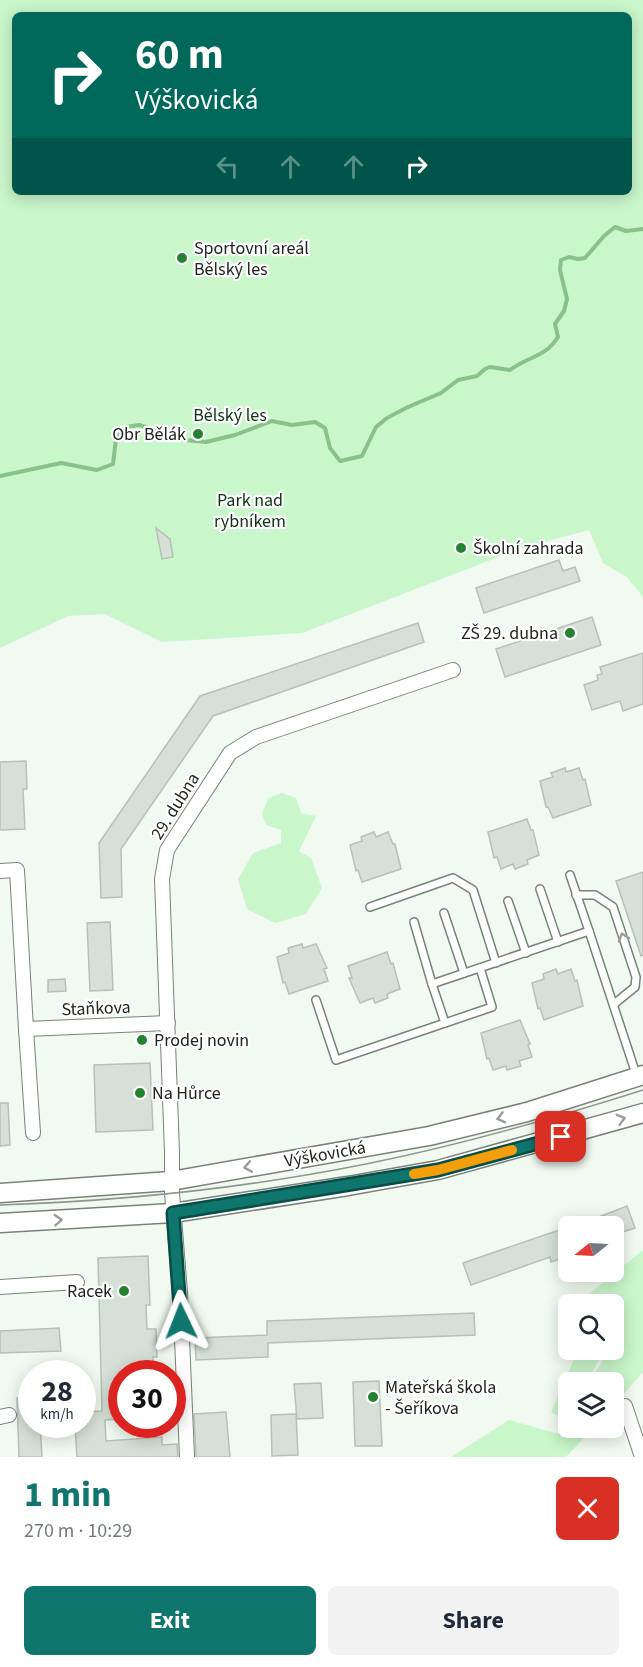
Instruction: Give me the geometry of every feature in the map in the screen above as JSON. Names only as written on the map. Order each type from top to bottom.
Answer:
[{"type":"street","name":"29. dubna","points":[[187,1457],[180,1292],[172,1187],[162,879],[167,850],[230,753],[256,737],[453,670]]},
{"type":"street","points":[[0,871],[17,870],[33,1133]]},
{"type":"street","name":"Staňkova","points":[[26,1029],[168,1023]]},
{"type":"street","name":"Výškovická","points":[[0,1193],[172,1187],[429,1136],[527,1112],[640,1076]]},
{"type":"street","name":"Výškovická","points":[[0,1222],[173,1213],[438,1170],[643,1113]]},
{"type":"street","points":[[0,1287],[77,1282]]},
{"type":"street","points":[[625,1406],[642,1457]]},
{"type":"lane","points":[[570,875],[640,1076]]},
{"type":"lane","points":[[370,907],[453,878],[473,890],[496,963]]},
{"type":"lane","points":[[540,889],[558,942]]},
{"type":"lane","points":[[576,895],[595,896],[613,907],[636,977],[635,987],[614,1004]]},
{"type":"lane","points":[[508,901],[525,952]]},
{"type":"lane","points":[[444,913],[464,973]]},
{"type":"lane","points":[[414,922],[445,1023]]},
{"type":"lane","points":[[432,984],[589,932]]},
{"type":"lane","points":[[316,1000],[336,1060],[492,1007],[480,968]]},
{"type":"green space","name":"Bělský les","points":[[0,0],[643,0],[643,597],[627,577],[603,563],[589,530],[519,549],[302,633],[162,642],[105,614],[68,616],[0,648]]},
{"type":"green space","points":[[282,793],[296,798],[301,813],[316,816],[299,851],[311,858],[322,888],[306,914],[275,923],[247,909],[238,879],[253,853],[281,843],[281,830],[266,825],[262,814],[268,798]]},
{"type":"green space","points":[[643,1250],[643,1372],[624,1394],[624,1372],[596,1372],[603,1360],[624,1360],[624,1294],[589,1294],[603,1282],[624,1282],[624,1265]]},
{"type":"green space","points":[[574,1360],[599,1360],[592,1372],[568,1372]]},
{"type":"green space","points":[[558,1396],[558,1416],[551,1412]]},
{"type":"green space","points":[[509,1420],[558,1434],[558,1438],[584,1438],[566,1457],[451,1457]]},
{"type":"building","points":[[156,528],[170,539],[173,557],[162,559]]},
{"type":"building","points":[[559,560],[563,571],[575,567],[580,581],[484,613],[476,588]]},
{"type":"building","points":[[592,617],[601,645],[505,677],[496,649]]},
{"type":"building","points":[[418,623],[424,642],[213,716],[121,849],[122,897],[101,898],[99,843],[200,696]]},
{"type":"building","points":[[643,653],[643,704],[623,711],[620,701],[592,710],[584,685],[598,680],[597,675],[602,674],[600,667]]},
{"type":"building","points":[[26,761],[27,789],[23,789],[25,829],[0,830],[0,762]]},
{"type":"building","points":[[565,768],[566,772],[579,768],[583,780],[585,779],[591,805],[553,818],[546,807],[540,781],[553,777],[551,773]]},
{"type":"building","points":[[527,819],[533,830],[539,855],[527,860],[528,864],[515,869],[513,864],[501,869],[497,857],[494,858],[488,832]]},
{"type":"building","points":[[374,832],[376,837],[388,832],[395,844],[401,869],[362,882],[358,870],[356,871],[350,845],[362,841],[361,837]]},
{"type":"building","points":[[643,872],[643,955],[641,956],[616,881]]},
{"type":"building","points":[[110,922],[113,990],[90,991],[87,923]]},
{"type":"building","points":[[302,944],[303,948],[316,944],[327,968],[324,969],[328,981],[289,994],[285,982],[283,983],[277,957],[289,953],[288,948]]},
{"type":"building","points":[[387,952],[391,964],[393,963],[400,989],[387,994],[388,998],[375,1003],[373,998],[360,1003],[349,978],[352,978],[348,966]]},
{"type":"building","points":[[556,969],[558,974],[571,969],[575,981],[577,980],[583,1006],[544,1020],[540,1008],[538,1009],[532,983],[544,979],[543,974]]},
{"type":"building","points":[[65,979],[66,991],[48,992],[48,980]]},
{"type":"building","points":[[520,1020],[530,1044],[528,1045],[532,1057],[519,1061],[521,1066],[507,1070],[506,1066],[493,1070],[489,1058],[487,1059],[481,1033]]},
{"type":"building","points":[[150,1063],[153,1130],[96,1132],[94,1065]]},
{"type":"building","points":[[0,1103],[8,1103],[10,1145],[0,1146]]},
{"type":"building","points":[[627,1206],[635,1228],[624,1232],[624,1216],[601,1216]]},
{"type":"building","points":[[558,1230],[558,1260],[551,1262],[550,1257],[471,1285],[463,1263]]},
{"type":"building","points":[[148,1256],[150,1305],[146,1305],[147,1329],[156,1329],[157,1357],[153,1357],[153,1360],[108,1360],[106,1441],[162,1438],[162,1445],[177,1444],[178,1457],[77,1457],[76,1438],[96,1438],[96,1411],[102,1411],[98,1258]]},
{"type":"building","points":[[474,1313],[475,1335],[268,1343],[268,1357],[196,1360],[195,1338],[267,1335],[267,1321]]},
{"type":"building","points":[[59,1328],[61,1351],[0,1353],[0,1331]]},
{"type":"building","points":[[379,1381],[382,1446],[355,1446],[353,1382]]},
{"type":"building","points":[[321,1383],[323,1418],[297,1419],[294,1384]]},
{"type":"building","points":[[226,1412],[230,1457],[196,1457],[194,1414]]},
{"type":"building","points":[[296,1414],[298,1455],[272,1456],[271,1415]]},
{"type":"building","points":[[18,1438],[41,1438],[42,1457],[19,1457]]},
{"type":"waterway","points":[[0,476],[61,463],[97,470],[113,464],[116,439],[126,427],[139,425],[165,433],[174,439],[206,442],[235,435],[272,421],[292,425],[315,422],[325,428],[330,448],[340,461],[362,456],[376,427],[387,418],[441,393],[458,380],[477,376],[490,367],[510,370],[548,349],[558,337],[555,324],[564,311],[567,299],[560,270],[561,260],[569,257],[585,258],[615,227],[626,231],[643,229]]},
{"type":"tram line","points":[[0,1205],[184,1192],[275,1180],[366,1164],[471,1140],[643,1090]]},
{"type":"slow traffic","points":[[414,1174],[438,1170],[512,1150]]},
{"type":"place","name":"Sportovní areál Bělský les","points":[[182,258]]},
{"type":"place","name":"Obr Bělák","points":[[198,434]]},
{"type":"place","name":"Školní zahrada","points":[[461,548]]},
{"type":"place","name":"ZŠ 29. dubna","points":[[570,633]]},
{"type":"place","name":"Prodej novin","points":[[142,1040]]},
{"type":"place","name":"Na Hůrce","points":[[140,1093]]},
{"type":"place","name":"Racek","points":[[124,1291]]},
{"type":"place","name":"Mateřská škola - Šeříkova","points":[[373,1397]]},
{"type":"route","points":[[181,1321],[173,1213],[438,1170],[561,1137]]},
{"type":"park label","name":"Park nad rybníkem","points":[[250,510]]}]
